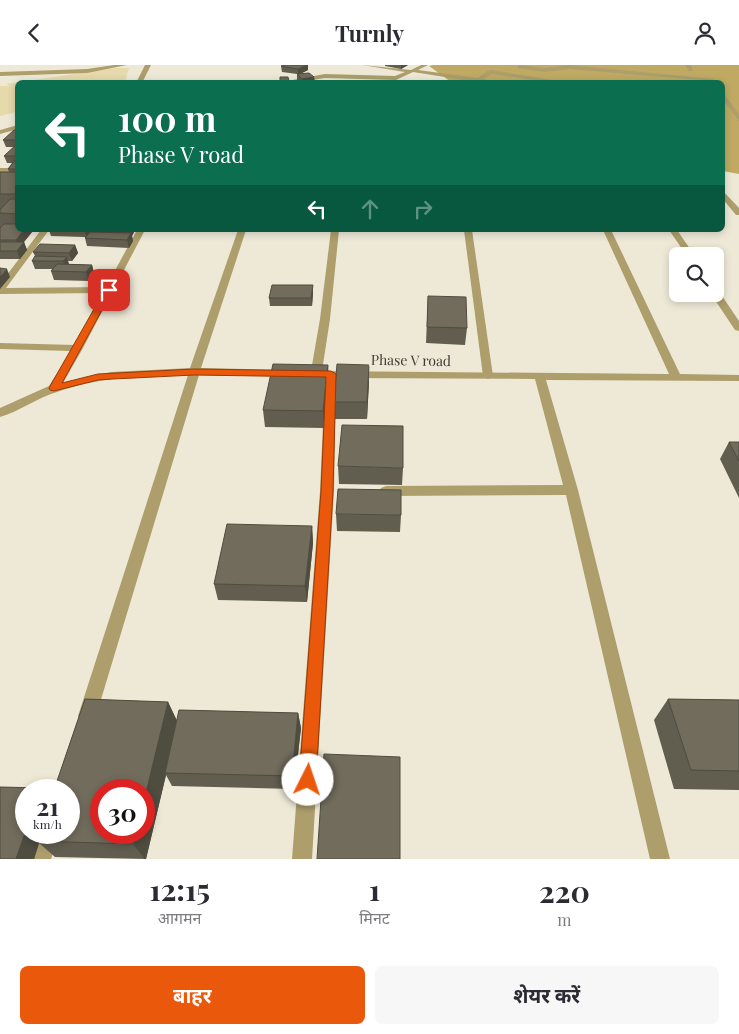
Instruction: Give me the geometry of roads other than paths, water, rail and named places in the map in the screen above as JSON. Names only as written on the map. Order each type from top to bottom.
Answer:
[{"type":"street","points":[[0,74],[87,71],[124,65]]},
{"type":"street","points":[[140,80],[148,65]]},
{"type":"street","points":[[366,65],[479,80],[488,72],[549,80]]},
{"type":"street","points":[[298,80],[325,76],[390,79],[425,65]]},
{"type":"street","points":[[512,74],[521,66],[545,70],[568,67],[702,80]]},
{"type":"street","points":[[682,69],[692,68]]},
{"type":"street","points":[[708,72],[711,73],[712,80]]},
{"type":"street","points":[[725,97],[739,119]]},
{"type":"street","points":[[725,105],[731,106]]},
{"type":"street","points":[[0,132],[15,128]]},
{"type":"street","points":[[0,132],[15,133]]},
{"type":"street","points":[[0,170],[15,170]]},
{"type":"street","points":[[725,195],[739,213]]},
{"type":"street","points":[[0,291],[44,232]]},
{"type":"street","points":[[54,388],[78,348],[140,232]]},
{"type":"street","points":[[106,716],[85,721],[194,372],[241,232]]},
{"type":"street","points":[[302,859],[311,721],[332,491],[324,374],[325,319],[335,232]]},
{"type":"street","points":[[468,232],[488,376]]},
{"type":"street","points":[[608,232],[676,378]]},
{"type":"street","points":[[674,232],[685,247]]},
{"type":"street","points":[[0,291],[109,290]]},
{"type":"street","points":[[722,302],[739,328]]},
{"type":"street","points":[[0,346],[78,348]]},
{"type":"street","name":"Phase V road","points":[[0,413],[54,388],[98,377],[194,372],[739,378]]},
{"type":"street","points":[[540,377],[570,490],[660,859]]},
{"type":"street","points":[[375,491],[570,490]]},
{"type":"street","points":[[292,720],[311,721]]},
{"type":"street","points":[[41,859],[46,844]]}]
